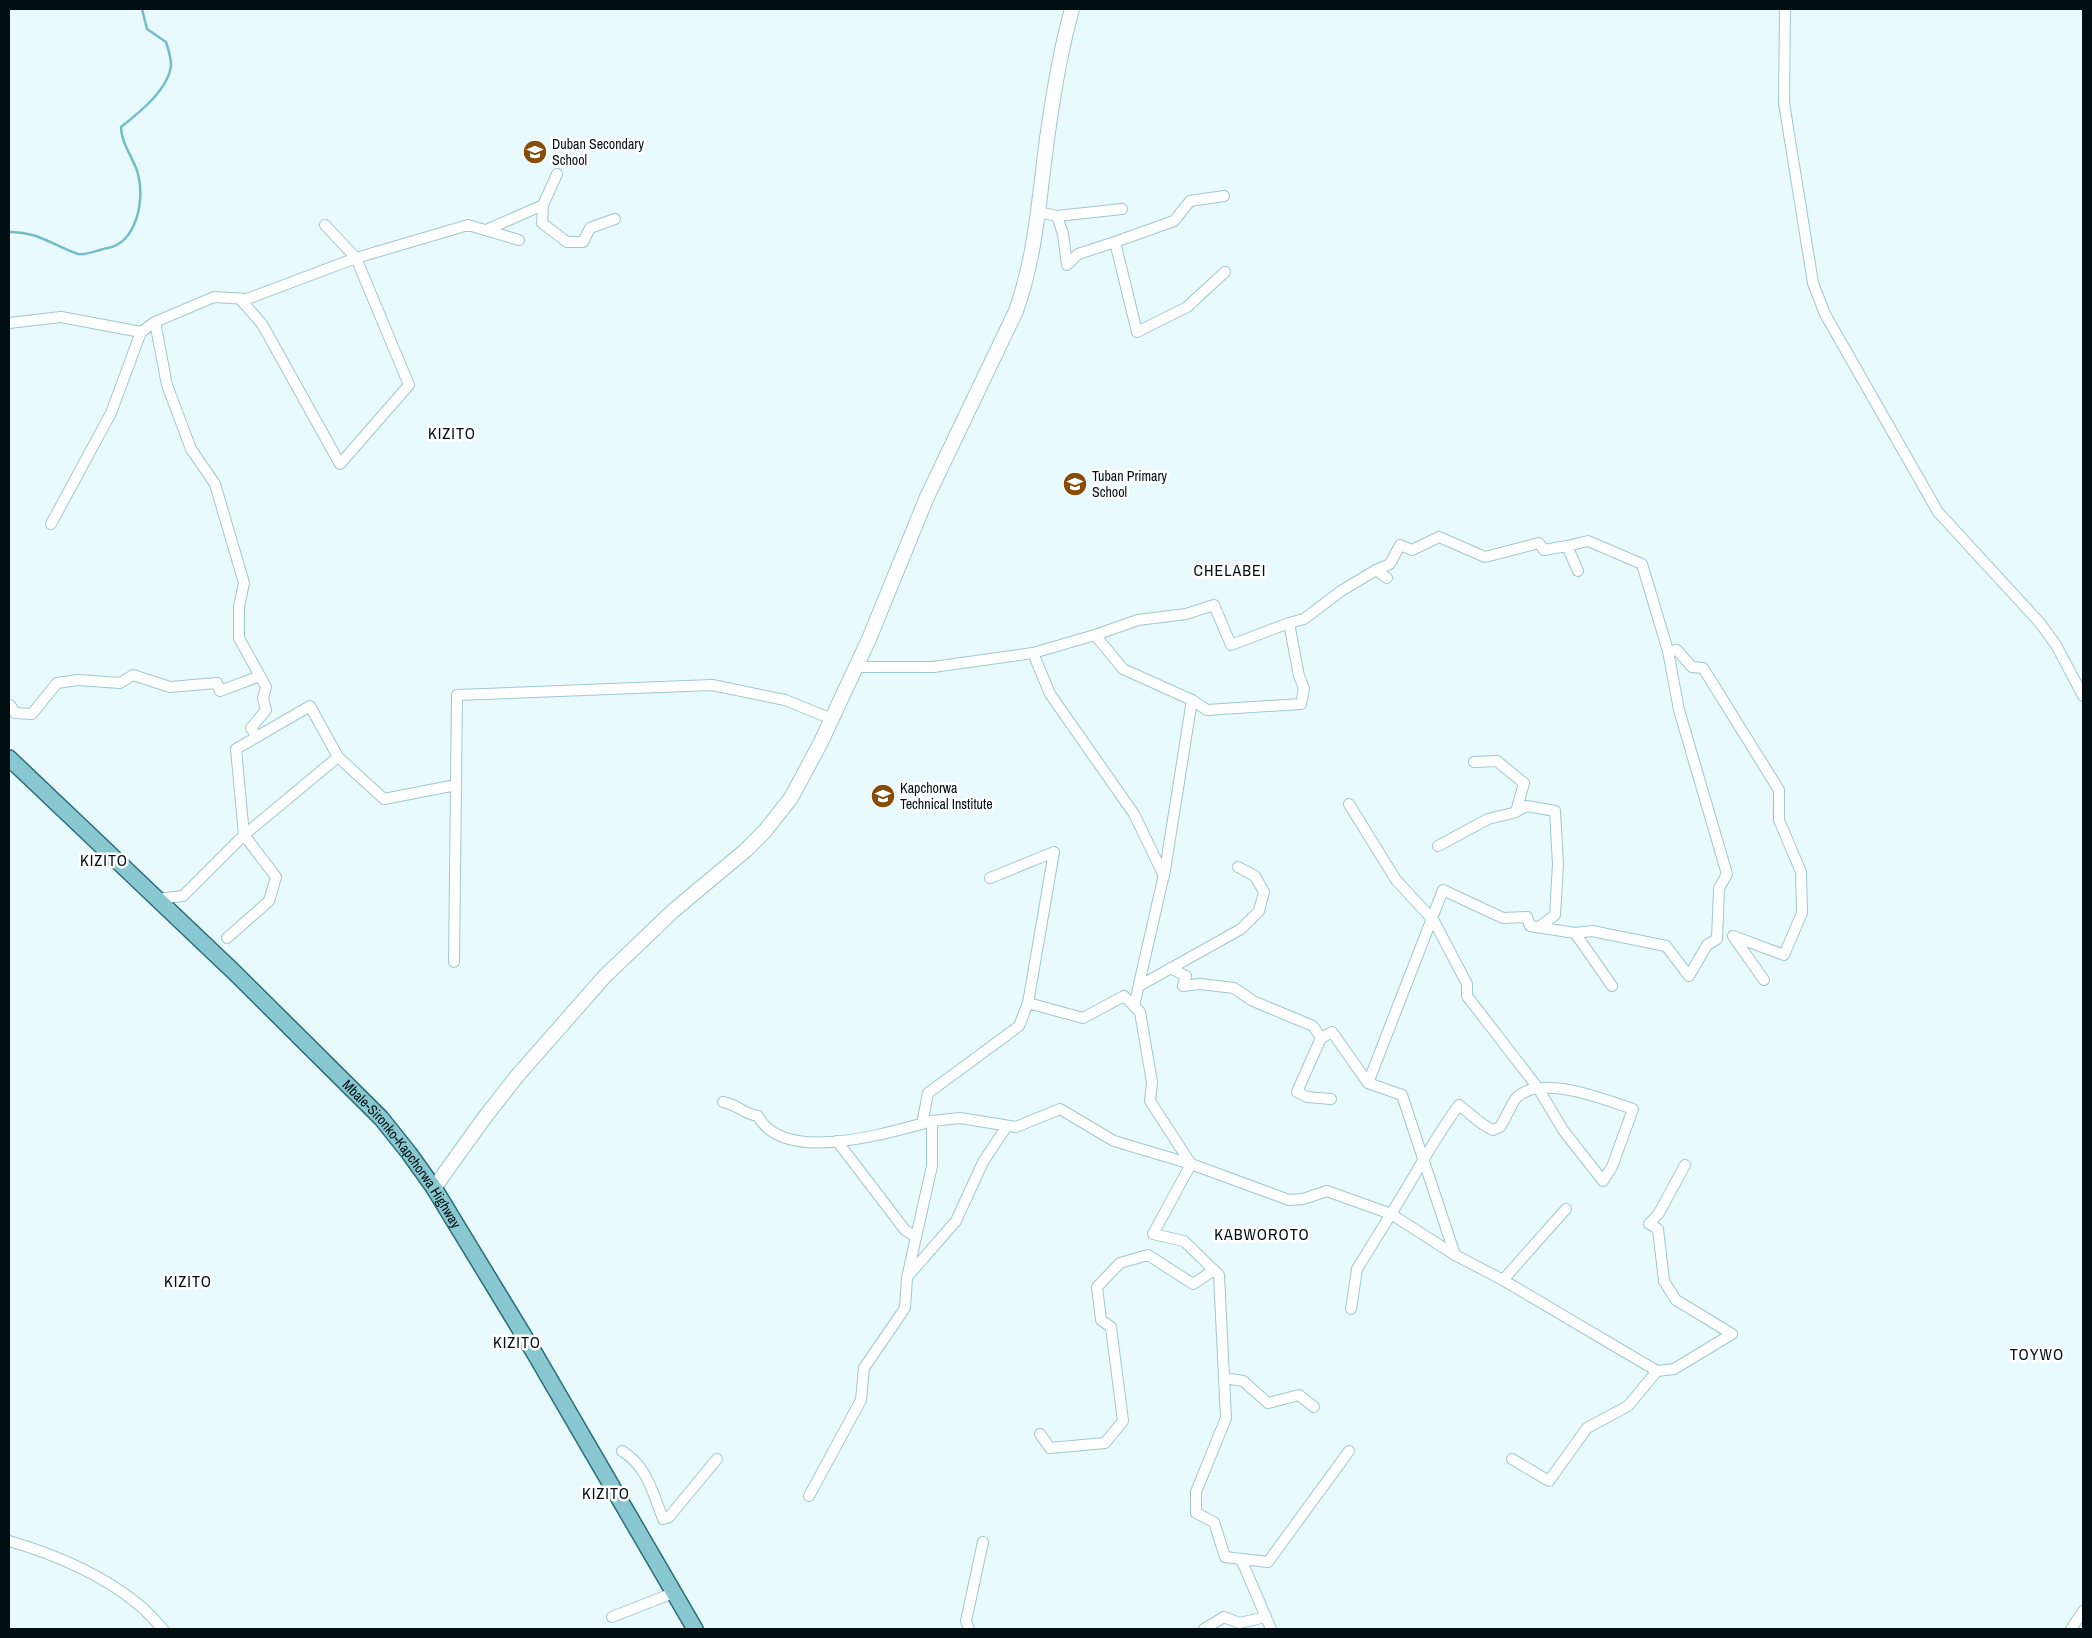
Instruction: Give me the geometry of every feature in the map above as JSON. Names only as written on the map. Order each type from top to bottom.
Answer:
[{"type":"main road","name":"Mbale-Sironko-Kapchorwa Highway","points":[[9,758],[381,1118],[410,1152],[535,1354],[695,1629]]},
{"type":"street","points":[[434,1188],[512,1082],[604,976],[673,911],[746,850],[765,831],[791,798],[832,719],[856,667],[927,497],[1016,311],[1025,287],[1034,248],[1062,45],[1072,9]]},
{"type":"street","points":[[1784,9],[1784,103],[1813,282],[1825,314],[1933,505],[1948,524],[2040,623],[2056,645],[2083,696]]},
{"type":"street","points":[[557,174],[543,205],[542,223],[567,242],[583,242],[590,228],[615,219]]},
{"type":"street","points":[[1057,216],[1063,234],[1067,266],[1078,254],[1174,221],[1190,201],[1224,196]]},
{"type":"street","points":[[486,230],[543,205]]},
{"type":"street","points":[[1038,212],[1057,216],[1122,209]]},
{"type":"street","points":[[242,300],[262,324],[340,464],[409,385],[356,258],[325,225]]},
{"type":"street","points":[[51,524],[111,413],[141,332],[156,322],[214,297],[242,300],[356,258],[468,225],[519,240]]},
{"type":"street","points":[[1115,242],[1137,332],[1187,307],[1225,272]]},
{"type":"street","points":[[9,323],[60,317],[141,332]]},
{"type":"street","points":[[156,322],[167,385],[191,449],[215,484],[244,583],[239,607],[239,638],[266,687],[263,698],[266,710],[251,728],[257,737]]},
{"type":"street","points":[[856,667],[933,667],[1033,652],[1095,635],[1138,620],[1186,614],[1214,605],[1231,646],[1289,623],[1304,620],[1341,591],[1376,570],[1390,564],[1400,545],[1412,550],[1439,537],[1485,557],[1539,543],[1544,550],[1588,541],[1642,564],[1668,651],[1678,710],[1727,874],[1719,888],[1716,939],[1707,945],[1689,976],[1666,946],[1592,931],[1576,933],[1530,926],[1527,917],[1503,918],[1443,890],[1368,1083]]},
{"type":"street","points":[[1567,546],[1578,571]]},
{"type":"street","points":[[1376,570],[1387,578]]},
{"type":"street","points":[[1095,635],[1123,669],[1192,700],[1207,710],[1301,704],[1304,688],[1299,676],[1289,623]]},
{"type":"street","points":[[1668,651],[1677,650],[1692,666],[1703,668],[1778,790],[1779,820],[1802,872],[1802,913],[1784,955],[1733,936],[1764,980]]},
{"type":"street","points":[[1033,652],[1050,694],[1134,814],[1164,876]]},
{"type":"street","points":[[10,705],[15,713],[32,714],[57,684],[78,680],[120,683],[133,675],[170,687],[217,683],[220,691],[260,676]]},
{"type":"street","points":[[454,962],[456,695],[712,685],[786,700],[832,719]]},
{"type":"street","points":[[1134,1006],[1164,876],[1192,700]]},
{"type":"street","points":[[227,938],[269,901],[276,877],[244,835],[236,749],[310,706],[338,757],[384,799],[456,785]]},
{"type":"street","points":[[156,899],[183,896],[244,835],[338,757]]},
{"type":"street","points":[[1474,762],[1497,761],[1524,783],[1516,812]]},
{"type":"street","points":[[1349,804],[1396,880],[1432,919],[1467,984],[1467,996],[1538,1088],[1563,1130],[1603,1181],[1612,1167],[1634,1109],[1573,1090],[1538,1088],[1527,1091],[1516,1098],[1510,1113],[1500,1127],[1493,1130],[1484,1126],[1459,1105],[1423,1159],[1414,1178],[1357,1269],[1351,1309]]},
{"type":"street","points":[[1438,846],[1488,819],[1516,812],[1527,806],[1555,811],[1558,864],[1555,915],[1539,927]]},
{"type":"street","points":[[809,1496],[861,1400],[864,1368],[906,1308],[907,1278],[932,1166],[927,1123],[928,1093],[1019,1026],[1028,1003],[1054,852],[990,878]]},
{"type":"street","points":[[1139,986],[1241,929],[1258,911],[1264,892],[1255,876],[1238,867]]},
{"type":"street","points":[[1576,933],[1612,986]]},
{"type":"street","points":[[1170,968],[1186,976],[1183,986],[1200,984],[1234,988],[1252,1001],[1313,1026],[1321,1038]]},
{"type":"street","points":[[1028,1003],[1083,1018],[1124,996],[1140,1012],[1152,1082],[1150,1101],[1191,1164]]},
{"type":"street","points":[[1331,1099],[1307,1097],[1297,1092],[1321,1038],[1332,1032],[1368,1083],[1402,1095],[1455,1255]]},
{"type":"street","points":[[723,1102],[730,1103],[746,1114],[758,1116],[763,1126],[787,1139],[805,1142],[858,1140],[927,1123],[960,1118],[1016,1127],[1060,1109],[1114,1141],[1191,1164],[1289,1200],[1303,1199],[1327,1191],[1390,1214],[1455,1255],[1503,1280],[1657,1371],[1674,1369],[1732,1334],[1676,1300],[1664,1281],[1658,1229],[1649,1224],[1659,1213],[1685,1165]]},
{"type":"street","points":[[907,1278],[956,1221],[983,1162],[1007,1126]]},
{"type":"street","points":[[837,1141],[905,1230],[916,1237]]},
{"type":"street","points":[[1191,1164],[1153,1234],[1184,1240],[1219,1275],[1226,1418],[1196,1492],[1196,1512],[1214,1522],[1225,1557],[1268,1562],[1349,1451]]},
{"type":"street","points":[[1503,1280],[1566,1209]]},
{"type":"street","points":[[1040,1434],[1050,1448],[1105,1443],[1123,1421],[1111,1327],[1101,1320],[1097,1286],[1120,1263],[1148,1255],[1193,1284],[1214,1270]]},
{"type":"street","points":[[1512,1459],[1549,1481],[1587,1428],[1628,1406],[1657,1371]]},
{"type":"street","points":[[1224,1378],[1243,1381],[1268,1403],[1299,1395],[1314,1407]]},
{"type":"street","points":[[622,1451],[643,1469],[663,1519],[669,1517],[717,1459]]},
{"type":"street","points":[[9,1541],[48,1553],[105,1582],[139,1604],[162,1629]]},
{"type":"street","points":[[969,1629],[966,1621],[983,1542]]},
{"type":"street","points":[[1241,1559],[1271,1629]]},
{"type":"street","points":[[612,1617],[674,1593]]},
{"type":"street","points":[[2071,1629],[2083,1611]]},
{"type":"street","points":[[1204,1629],[1224,1617],[1239,1623],[1266,1617]]},
{"type":"waterway","points":[[9,232],[37,236],[69,251],[81,254],[118,244],[132,229],[139,207],[140,184],[136,168],[125,145],[121,127],[152,100],[165,83],[171,65],[166,42],[147,29],[142,9]]},
{"type":"place","name":"Duban Secondary School","points":[[535,152]]},
{"type":"place","name":"Tuban Primary School","points":[[1075,484]]},
{"type":"place","name":"Kapchorwa Technical Institute","points":[[883,796]]},
{"type":"district","name":"KIZITO","points":[[452,433]]},
{"type":"district","name":"CHELABEI","points":[[1230,570]]},
{"type":"district","name":"KIZITO","points":[[104,860]]},
{"type":"district","name":"KABWOROTO","points":[[1262,1234]]},
{"type":"district","name":"KIZITO","points":[[188,1281]]},
{"type":"district","name":"KIZITO","points":[[517,1342]]},
{"type":"district","name":"TOYWO","points":[[2037,1354]]},
{"type":"district","name":"KIZITO","points":[[606,1493]]}]
